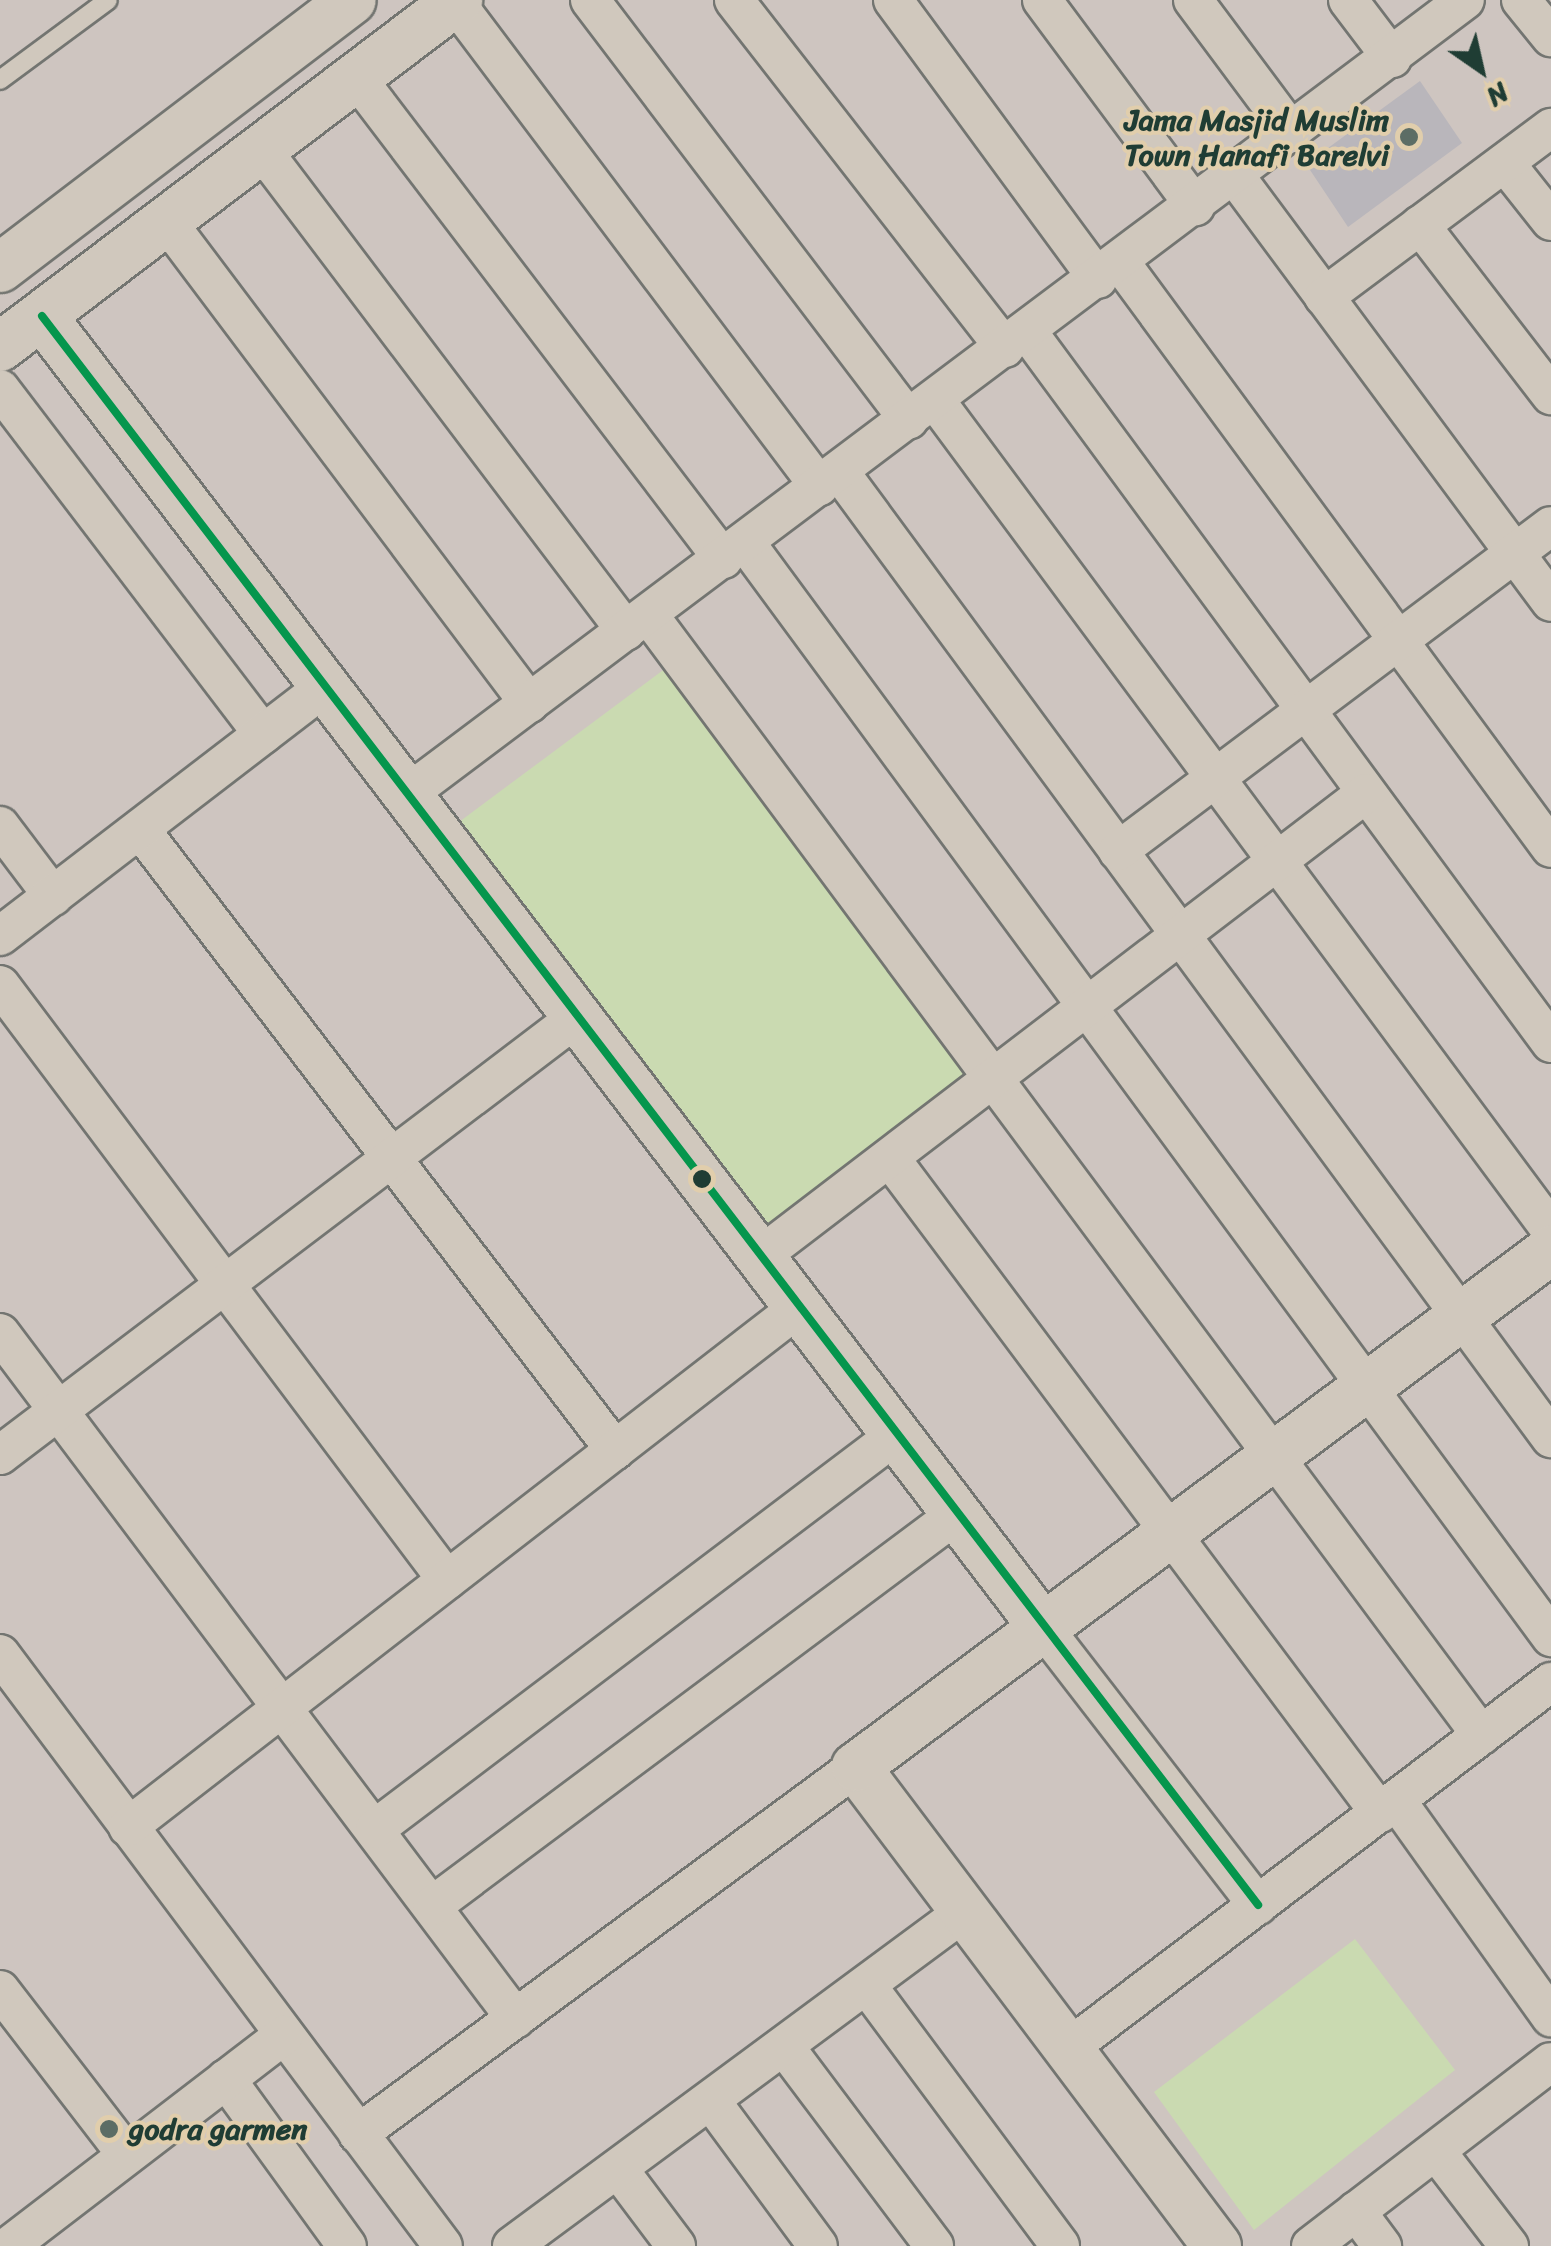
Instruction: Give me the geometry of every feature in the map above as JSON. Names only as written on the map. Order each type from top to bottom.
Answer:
[{"type":"street","points":[[0,268],[352,0]]},
{"type":"street","points":[[590,0],[1216,778],[1551,1230]]},
{"type":"street","points":[[734,0],[1016,340],[1306,710],[1551,1043]]},
{"type":"street","points":[[893,0],[1399,641],[1551,848]]},
{"type":"street","points":[[1042,0],[1194,206]]},
{"type":"street","points":[[1193,0],[1292,134]]},
{"type":"street","points":[[1348,0],[1392,58]]},
{"type":"street","points":[[406,795],[1292,134],[1465,0]]},
{"type":"street","points":[[1520,0],[1551,37]]},
{"type":"street","points":[[0,347],[457,1],[1118,852],[1551,1438]]},
{"type":"street","points":[[356,77],[734,550],[1087,1007],[1551,1637]]},
{"type":"street","points":[[1324,297],[1551,128]]},
{"type":"street","points":[[262,150],[993,1079],[1480,1735]]},
{"type":"street","points":[[1505,162],[1551,221]]},
{"type":"street","points":[[1234,176],[1551,602]]},
{"type":"street","points":[[165,219],[529,703]]},
{"type":"street","points":[[1420,225],[1551,395]]},
{"type":"street","points":[[42,316],[1258,1906]]},
{"type":"street","points":[[0,389],[263,734]]},
{"type":"street","points":[[1118,852],[1551,526]]},
{"type":"street","points":[[0,936],[324,688]]},
{"type":"street","points":[[760,1257],[1366,792]]},
{"type":"street","points":[[0,826],[53,896]]},
{"type":"street","points":[[140,829],[614,1450]]},
{"type":"street","points":[[0,985],[447,1580]]},
{"type":"street","points":[[0,1455],[576,1018]]},
{"type":"street","points":[[890,1158],[1168,1534],[1551,2017]]},
{"type":"street","points":[[358,2134],[1551,1250]]},
{"type":"street","points":[[128,1827],[798,1308]]},
{"type":"street","points":[[0,1333],[516,2019]]},
{"type":"street","points":[[375,1829],[896,1435]]},
{"type":"street","points":[[432,1906],[956,1514]]},
{"type":"street","points":[[0,1654],[443,2246]]},
{"type":"street","points":[[1066,2050],[1551,1682]]},
{"type":"street","points":[[856,1767],[1217,2246]]},
{"type":"street","points":[[536,2239],[619,2170],[964,1912]]},
{"type":"street","points":[[868,1987],[1060,2246]]},
{"type":"street","points":[[0,1990],[127,2155]]},
{"type":"street","points":[[32,2239],[127,2155],[284,2035]]},
{"type":"street","points":[[784,2046],[934,2246]]},
{"type":"street","points":[[226,2079],[347,2246]]},
{"type":"street","points":[[1311,2246],[1436,2150],[1545,2080]]},
{"type":"street","points":[[711,2101],[818,2246]]},
{"type":"street","points":[[1436,2150],[1509,2246]]},
{"type":"street","points":[[619,2170],[676,2246]]},
{"type":"street","points":[[1356,2211],[1382,2246]]},
{"type":"lane","points":[[0,80],[108,0]]},
{"type":"green space","points":[[670,665],[969,1075],[761,1232],[455,825]]},
{"type":"green space","points":[[1355,1939],[1455,2070],[1254,2230],[1154,2092]]},
{"type":"building","points":[[1420,81],[1462,143],[1348,227],[1306,164]]},
{"type":"transit line","points":[[42,316],[1258,1905]]},
{"type":"place","name":"Jama Masjid Muslim Town Hanafi Barelvi","points":[[1409,137]]},
{"type":"place","name":"godra garmen","points":[[109,2129]]}]
